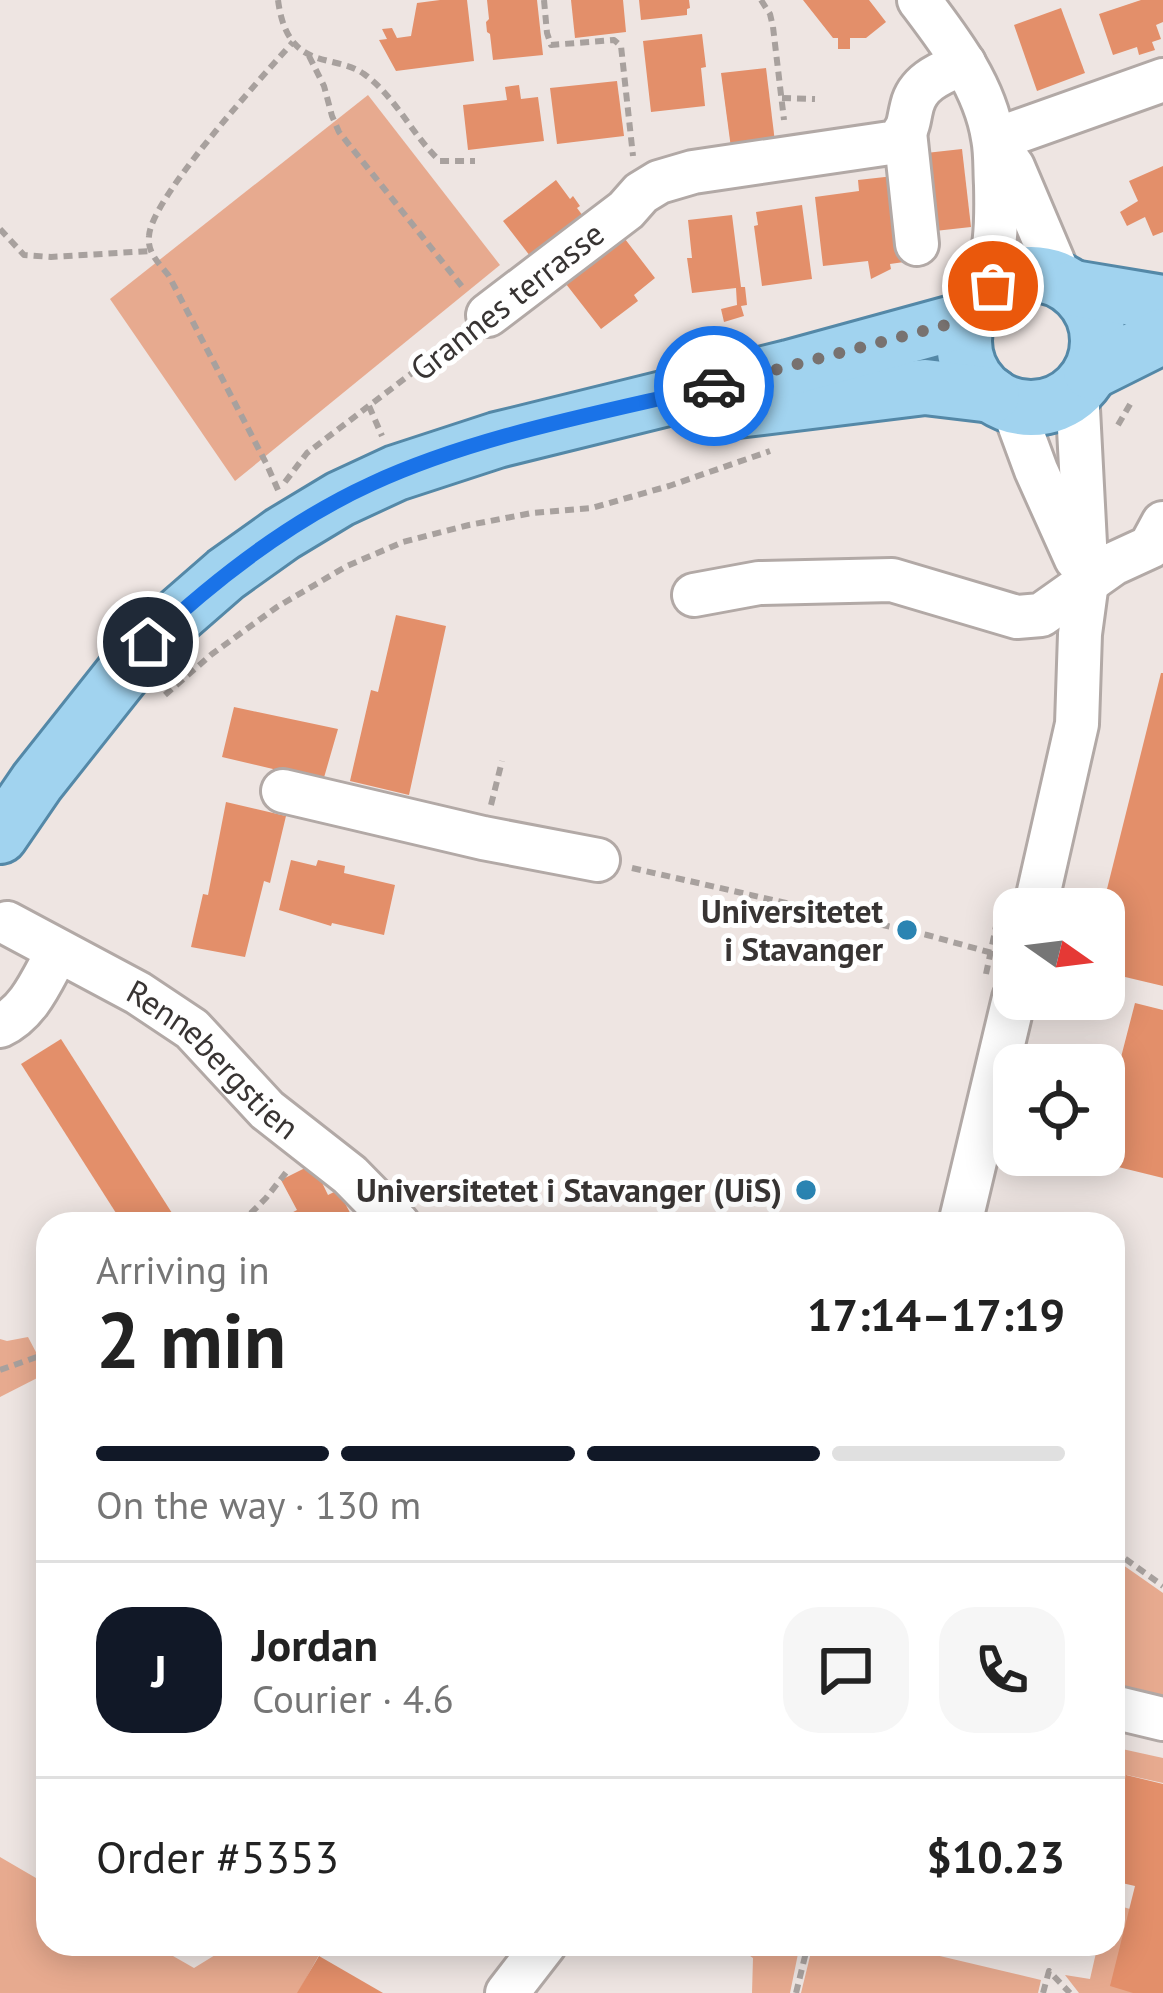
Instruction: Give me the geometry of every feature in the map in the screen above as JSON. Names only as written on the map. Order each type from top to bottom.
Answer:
[{"type":"main road","points":[[126,706],[148,642],[182,610],[282,534],[368,485],[432,460],[789,368],[975,307],[1013,277],[1034,274],[1163,303]]},
{"type":"main road","points":[[1067,284],[1088,305],[1097,327],[1101,386]]},
{"type":"main road","points":[[975,307],[964,340],[967,361],[976,380],[1002,400]]},
{"type":"main road","points":[[0,836],[49,766],[126,706],[267,578],[353,529],[407,505],[739,410],[925,387],[1035,408],[1058,403],[1101,386],[1163,336]]},
{"type":"street","points":[[919,0],[964,63],[981,96],[994,140],[994,258],[975,307]]},
{"type":"street","points":[[917,244],[905,132],[912,102],[921,86],[964,63]]},
{"type":"street","points":[[994,140],[1163,80]]},
{"type":"street","name":"Grannes terrasse","points":[[488,315],[626,210],[637,176],[659,182],[693,172],[898,142],[905,132]]},
{"type":"street","points":[[994,140],[1012,167],[1067,284]]},
{"type":"street","points":[[1025,888],[1077,724],[1101,386]]},
{"type":"street","points":[[1002,400],[1087,582]]},
{"type":"street","points":[[694,595],[759,583],[892,580],[1017,617],[1041,614],[1113,564],[1150,547],[1163,523]]},
{"type":"street","points":[[284,790],[598,860]]},
{"type":"street","name":"Rennebergstien","points":[[7,923],[138,993],[192,1029],[267,1110],[350,1175],[386,1212]]},
{"type":"street","points":[[0,1026],[31,1000],[58,951]]},
{"type":"street","points":[[962,1212],[994,1020]]},
{"type":"street","points":[[1125,1710],[1163,1719]]},
{"type":"street","points":[[508,1993],[536,1956]]},
{"type":"path","points":[[278,0],[292,42],[309,56],[324,86],[339,133],[459,283]]},
{"type":"path","points":[[544,0],[550,45],[614,40],[621,46],[637,176]]},
{"type":"path","points":[[761,0],[773,27],[788,159]]},
{"type":"path","points":[[0,229],[24,255],[149,251],[148,231],[173,188],[222,122],[292,42]]},
{"type":"path","points":[[309,56],[364,74],[440,161],[475,161]]},
{"type":"path","points":[[782,98],[815,99]]},
{"type":"path","name":"Grannes terrasse","points":[[149,251],[169,276],[267,465],[277,496],[308,453],[488,315]]},
{"type":"path","points":[[1101,386],[1120,419],[1113,441]]},
{"type":"path","points":[[126,706],[311,585],[418,536],[532,513],[592,508],[780,446]]},
{"type":"path","points":[[598,860],[991,952]]},
{"type":"path","points":[[993,949],[993,960]]},
{"type":"path","points":[[252,1212],[308,1143]]},
{"type":"path","points":[[0,1370],[36,1357]]},
{"type":"path","points":[[1125,1559],[1163,1586]]},
{"type":"path","points":[[796,1993],[805,1956]]},
{"type":"path","points":[[1043,1993],[1048,1971],[1070,1993]]},
{"type":"shaded area","points":[[368,95],[500,265],[235,481],[110,299]]},
{"type":"shaded area","points":[[28,1337],[36,1352],[36,1379],[0,1397],[0,1339]]},
{"type":"shaded area","points":[[1125,1566],[1163,1593],[1163,1707],[1125,1697]]},
{"type":"shaded area","points":[[1125,1750],[1163,1758],[1163,1783],[1127,1775],[1125,1783]]},
{"type":"shaded area","points":[[0,1857],[36,1878],[36,1956],[173,1956],[194,1968],[214,1956],[318,1956],[298,1993],[0,1993]]},
{"type":"shaded area","points":[[1125,1908],[1130,1909],[1133,1993],[1079,1993],[1065,1975],[1090,1979],[1095,1956],[1125,1956]]},
{"type":"shaded area","points":[[798,1956],[790,1993],[752,1993],[753,1958]]},
{"type":"shaded area","points":[[810,1956],[940,1956],[1041,1980],[1038,1993],[801,1993]]},
{"type":"building","points":[[467,0],[474,61],[396,71],[379,40],[387,39],[382,29],[392,28],[397,38],[411,36],[417,3]]},
{"type":"building","points":[[487,0],[537,0],[543,55],[493,60]]},
{"type":"building","points":[[571,0],[623,0],[626,32],[575,38]]},
{"type":"building","points":[[639,0],[689,0],[690,8],[687,15],[641,20]]},
{"type":"building","points":[[803,0],[869,0],[886,22],[866,38],[850,38],[850,49],[838,49],[838,38],[833,38]]},
{"type":"building","points":[[1141,0],[1163,0],[1163,22],[1156,25],[1161,39],[1152,42],[1155,50],[1139,55],[1137,47],[1113,55],[1099,14]]},
{"type":"building","points":[[1061,8],[1085,73],[1037,91],[1014,25]]},
{"type":"building","points":[[702,34],[705,106],[651,112],[643,41]]},
{"type":"building","points":[[766,68],[775,142],[731,148],[721,73]]},
{"type":"building","points":[[617,81],[624,136],[557,144],[550,88]]},
{"type":"building","points":[[519,85],[521,99],[538,97],[544,141],[468,150],[463,105],[507,100],[505,87]]},
{"type":"building","points":[[962,149],[971,227],[935,231],[926,153]]},
{"type":"building","points":[[1163,166],[1163,232],[1153,236],[1145,217],[1127,226],[1120,212],[1138,201],[1129,181]]},
{"type":"building","points":[[894,176],[904,262],[890,264],[891,269],[871,279],[868,261],[823,266],[815,197],[859,191],[858,180]]},
{"type":"building","points":[[556,180],[570,199],[573,196],[589,224],[537,265],[503,221]]},
{"type":"building","points":[[802,205],[812,279],[762,286],[756,212]]},
{"type":"building","points":[[732,215],[747,305],[741,306],[744,316],[724,322],[721,309],[737,305],[736,288],[692,293],[688,220]]},
{"type":"building","points":[[625,239],[655,278],[634,295],[638,301],[601,329],[566,284]]},
{"type":"building","points":[[396,615],[446,626],[409,795],[350,781],[371,690],[378,692]]},
{"type":"building","points":[[1163,673],[1163,986],[1125,977],[1125,888],[1107,888]]},
{"type":"building","points":[[234,707],[338,729],[323,781],[272,776],[273,769],[222,757]]},
{"type":"building","points":[[226,802],[286,816],[245,957],[191,947],[203,894],[208,895]]},
{"type":"building","points":[[291,860],[345,866],[344,873],[395,885],[384,935],[279,910]]},
{"type":"building","points":[[1135,1003],[1163,1010],[1163,1178],[1125,1169],[1124,1044]]},
{"type":"building","points":[[61,1039],[171,1212],[115,1212],[21,1064]]},
{"type":"building","points":[[313,1164],[328,1195],[338,1190],[350,1212],[293,1212],[297,1210],[281,1180]]},
{"type":"building","points":[[1126,1775],[1163,1784],[1163,1993],[1133,1993],[1110,1986],[1118,1956],[1125,1956],[1125,1926],[1135,1886],[1125,1884]]},
{"type":"building","points":[[319,1956],[383,1993],[297,1993]]},
{"type":"way so far","points":[[714,386],[968,319],[993,286]]},
{"type":"place","name":"Universitetet i Stavanger","points":[[907,930]]},
{"type":"place","name":"Universitetet i Stavanger (UiS)","points":[[806,1190]]},
{"type":"route","points":[[148,642],[226,574],[282,534],[368,485],[497,440],[714,386]]}]
